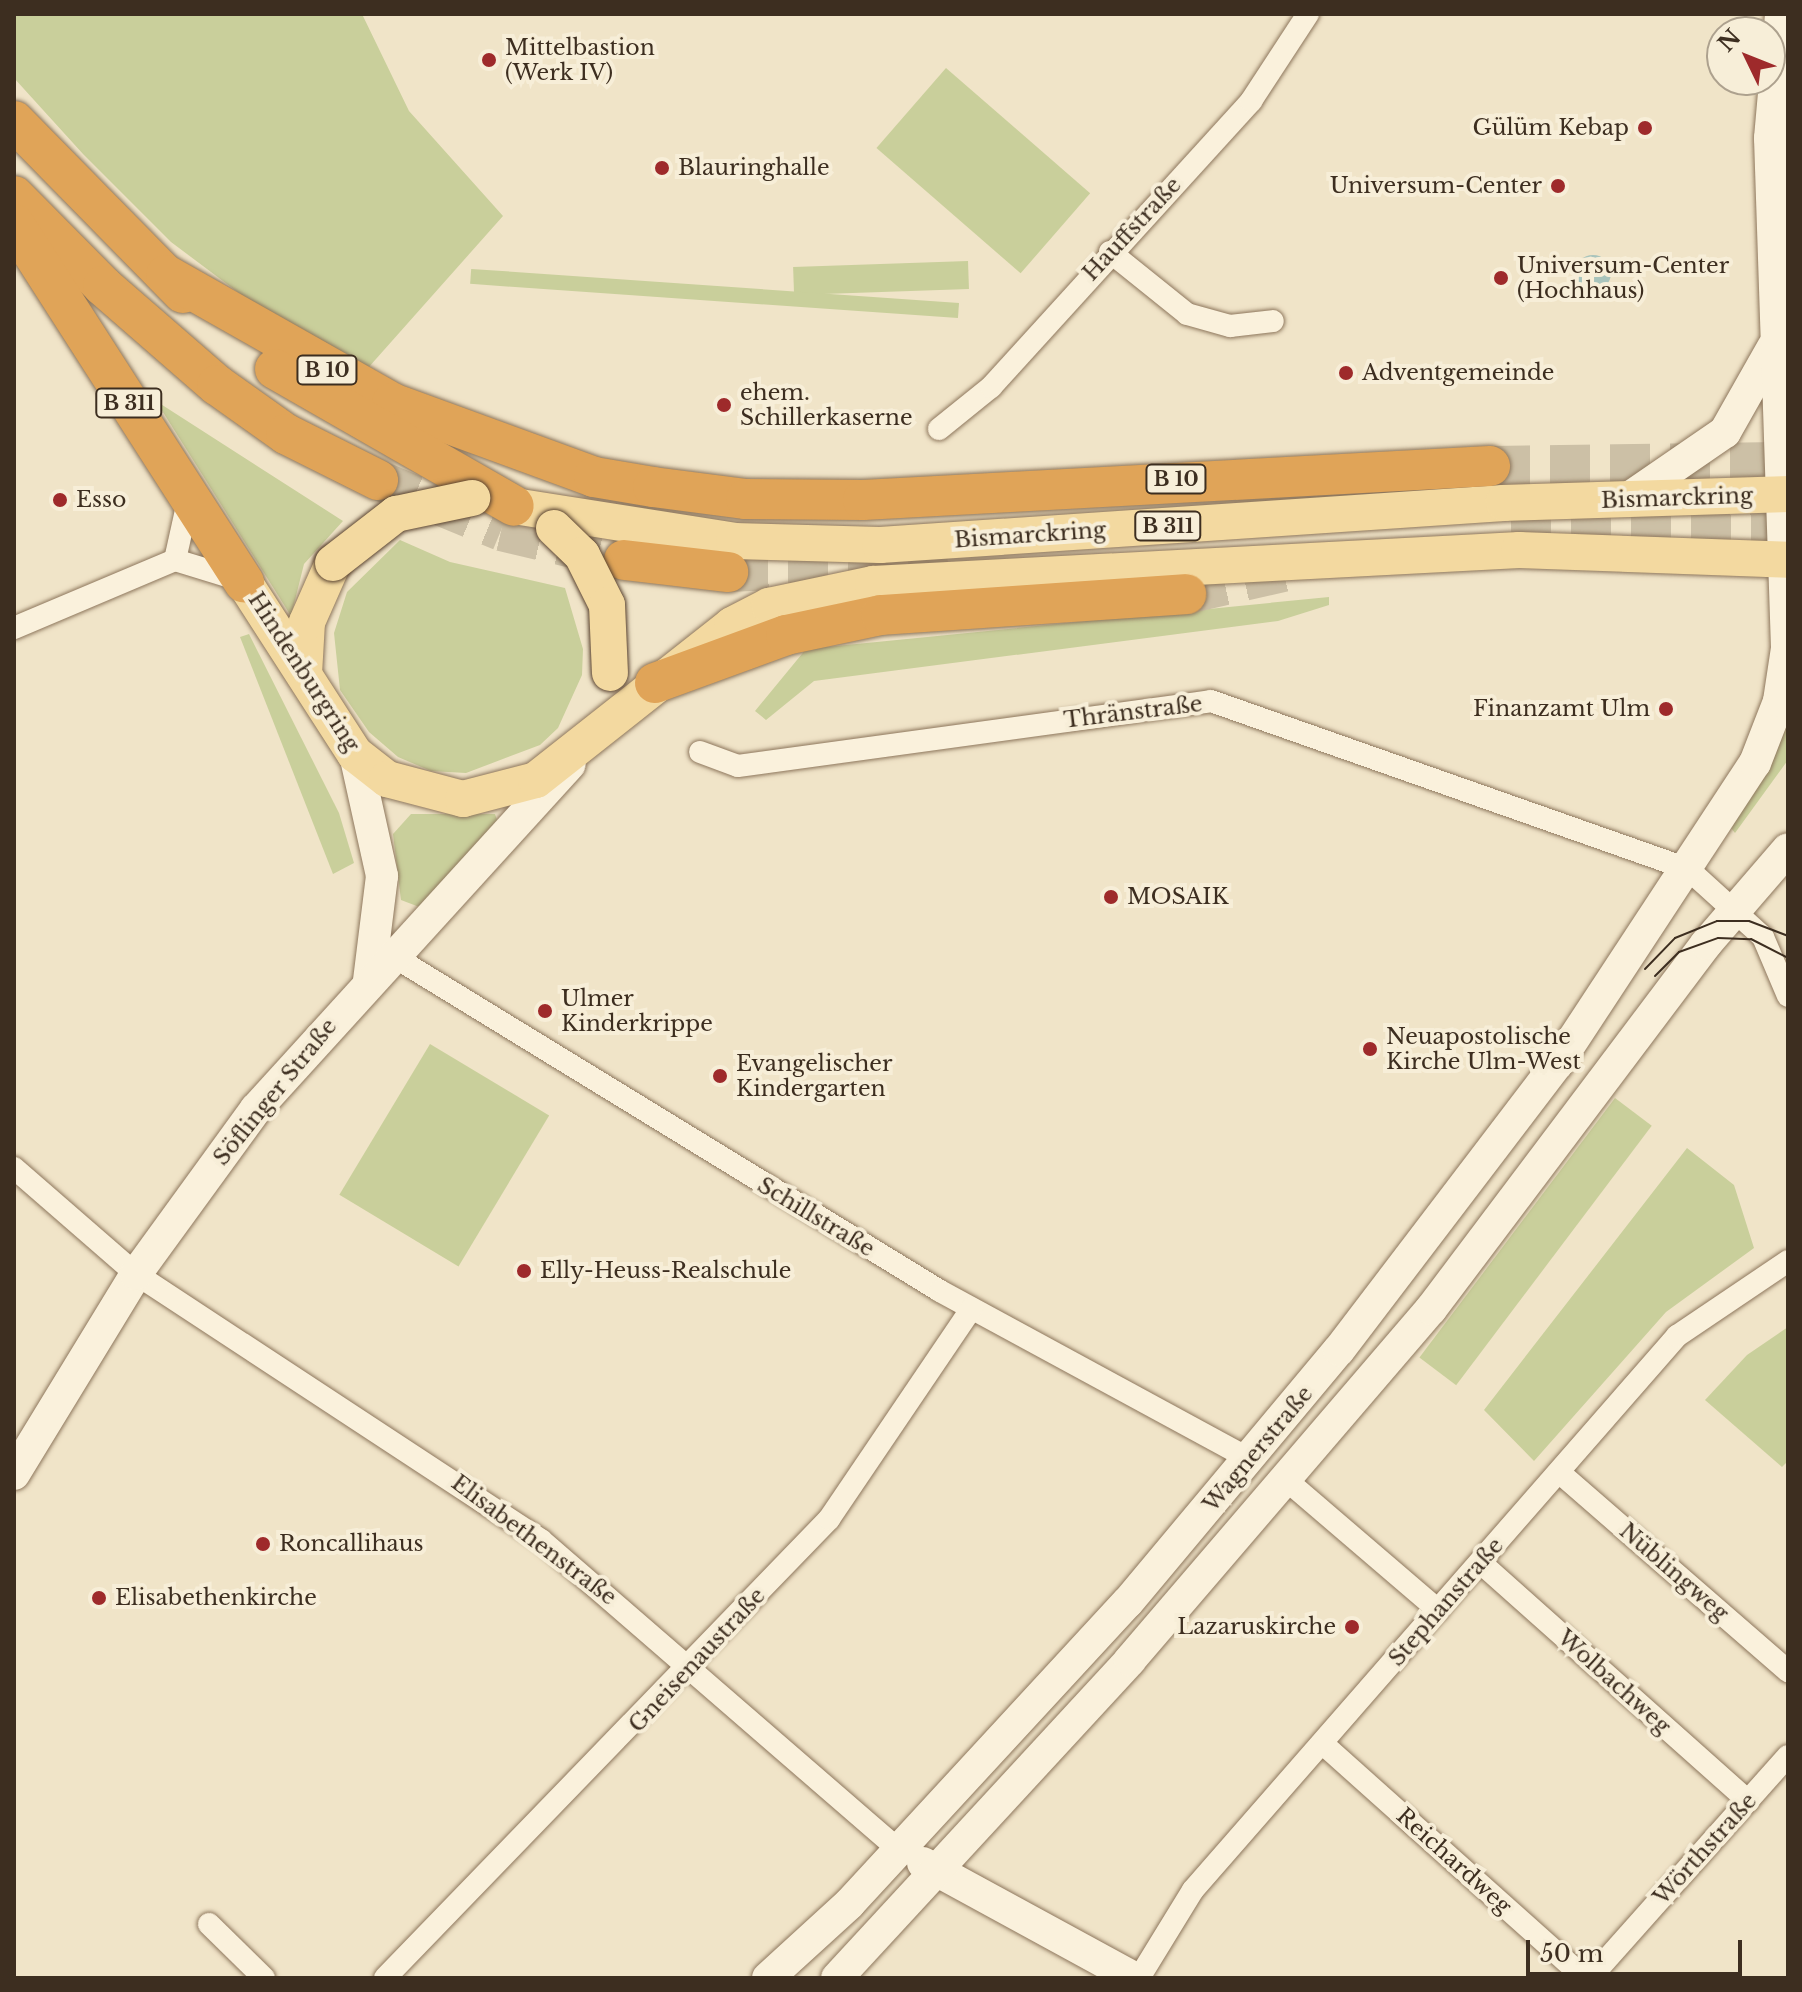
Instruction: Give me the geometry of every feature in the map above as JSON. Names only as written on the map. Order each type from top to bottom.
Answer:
[{"type":"highway","name":"B 10","points":[[14,121],[166,275],[392,403],[580,473],[653,487],[746,499],[863,500],[1490,466]]},
{"type":"highway","points":[[14,196],[111,295],[217,385],[286,434],[378,480]]},
{"type":"highway","name":"B 311","points":[[14,224],[244,582]]},
{"type":"highway","name":"B 311","points":[[166,275],[271,366],[514,506]]},
{"type":"highway","points":[[624,560],[728,572]]},
{"type":"highway","points":[[655,683],[786,635],[881,615],[1186,594]]},
{"type":"main road","name":"Bismarckring","points":[[304,674],[307,622],[333,563],[396,514],[472,498],[734,541],[880,545],[1626,500],[1784,494]]},
{"type":"main road","points":[[514,506],[554,528],[582,555],[607,605],[610,673],[584,747]]},
{"type":"main road","name":"Bismarckring","points":[[584,747],[692,651],[769,606],[873,584],[1519,550],[1786,560]]},
{"type":"main road","name":"Hindenburgring","points":[[244,582],[355,754],[387,779],[463,799],[536,780],[584,747]]},
{"type":"street","name":"Hauffstraße","points":[[939,429],[991,387],[1110,252],[1251,101],[1308,14]]},
{"type":"street","name":"Wagnerstraße","points":[[768,1978],[899,1850],[1250,1459],[1497,1147],[1688,869],[1771,730],[1787,648],[1770,138],[1781,14]]},
{"type":"street","points":[[1110,252],[1187,314],[1230,326],[1273,321]]},
{"type":"street","points":[[1626,500],[1725,432],[1743,411],[1776,341]]},
{"type":"street","points":[[175,560],[189,497]]},
{"type":"street","points":[[14,628],[175,560],[244,582]]},
{"type":"street","name":"Thränstraße","points":[[700,752],[738,766],[1211,701],[1688,869]]},
{"type":"street","name":"Söflinger Straße","points":[[14,1474],[136,1274],[256,1109],[584,747]]},
{"type":"street","points":[[355,754],[382,876],[369,981]]},
{"type":"street","name":"Wagnerstraße","points":[[837,1978],[939,1872],[1431,1309],[1737,908],[1788,849]]},
{"type":"street","points":[[1688,869],[1737,908],[1770,946],[1788,996]]},
{"type":"street","name":"Schillstraße","points":[[393,956],[940,1291],[1250,1459]]},
{"type":"street","name":"Elisabethenstraße","points":[[14,1168],[136,1274],[541,1540],[899,1850]]},
{"type":"street","name":"Stephanstraße","points":[[1136,1978],[1193,1890],[1677,1336],[1788,1261]]},
{"type":"street","name":"Gneisenaustraße","points":[[385,1978],[690,1671],[829,1519],[971,1309]]},
{"type":"street","name":"Nüblingweg","points":[[1560,1473],[1788,1671]]},
{"type":"street","points":[[1284,1478],[1438,1610]]},
{"type":"street","name":"Wolbachweg","points":[[1481,1563],[1748,1801]]},
{"type":"street","name":"Reichardweg","points":[[1323,1744],[1588,1978]]},
{"type":"street","name":"Wörthstraße","points":[[1588,1978],[1788,1756]]},
{"type":"street","points":[[899,1850],[1136,1978]]},
{"type":"street","points":[[209,1924],[264,1978]]},
{"type":"green space","points":[[14,14],[362,14],[409,111],[503,216],[368,368],[243,296],[171,242],[83,154],[14,78]]},
{"type":"green space","points":[[946,68],[1090,193],[1021,273],[876,148]]},
{"type":"green space","points":[[968,261],[969,289],[794,295],[793,267]]},
{"type":"green space","points":[[471,269],[959,303],[958,318],[470,284]]},
{"type":"green space","points":[[156,401],[343,521],[304,564],[291,616]]},
{"type":"green space","points":[[400,540],[450,562],[565,588],[583,649],[582,675],[558,728],[540,745],[466,773],[431,771],[398,757],[369,732],[340,690],[334,633],[347,592]]},
{"type":"green space","points":[[1329,597],[1329,605],[1278,621],[814,681],[766,720],[755,711],[806,649]]},
{"type":"green space","points":[[249,634],[339,813],[354,863],[333,874],[240,637]]},
{"type":"green space","points":[[1788,716],[1788,760],[1735,833],[1731,828],[1771,765]]},
{"type":"green space","points":[[411,814],[495,814],[497,820],[422,908],[401,900],[393,834]]},
{"type":"green space","points":[[430,1044],[549,1116],[458,1266],[339,1195]]},
{"type":"green space","points":[[1615,1098],[1652,1126],[1456,1385],[1419,1358]]},
{"type":"green space","points":[[1687,1148],[1734,1185],[1754,1248],[1666,1312],[1534,1461],[1484,1410]]},
{"type":"green space","points":[[1788,1327],[1788,1461],[1782,1467],[1705,1400],[1747,1355]]},
{"type":"water","points":[[1593,255],[1606,260],[1611,273],[1606,286],[1593,291],[1580,286],[1575,273],[1580,260]]},
{"type":"tunnel","points":[[1490,466],[1788,462]]},
{"type":"tunnel","points":[[378,480],[501,531],[624,560]]},
{"type":"tunnel","points":[[1511,535],[1788,527]]},
{"type":"tunnel","points":[[728,572],[948,563]]},
{"type":"tunnel","points":[[1186,594],[1287,571]]},
{"type":"tram line","points":[[1788,829],[1788,876]]},
{"type":"tram line","points":[[1645,969],[1675,938],[1717,921],[1749,921],[1788,936]]},
{"type":"tram line","points":[[1655,976],[1679,952],[1718,938],[1751,939],[1788,958]]},
{"type":"place","name":"Mittelbastion (Werk IV)","points":[[489,60]]},
{"type":"place","name":"Gülüm Kebap","points":[[1645,128]]},
{"type":"place","name":"Blauringhalle","points":[[662,168]]},
{"type":"place","name":"Universum-Center","points":[[1558,186]]},
{"type":"place","name":"Universum-Center (Hochhaus)","points":[[1501,278]]},
{"type":"place","name":"Adventgemeinde","points":[[1346,373]]},
{"type":"place","name":"ehem. Schillerkaserne","points":[[724,405]]},
{"type":"place","name":"Esso","points":[[60,500]]},
{"type":"place","name":"Finanzamt Ulm","points":[[1666,709]]},
{"type":"place","name":"MOSAIK","points":[[1111,897]]},
{"type":"place","name":"Ulmer Kinderkrippe","points":[[545,1011]]},
{"type":"place","name":"Neuapostolische Kirche Ulm-West","points":[[1370,1049]]},
{"type":"place","name":"Evangelischer Kindergarten","points":[[720,1076]]},
{"type":"place","name":"Elly-Heuss-Realschule","points":[[524,1271]]},
{"type":"place","name":"Roncallihaus","points":[[263,1544]]},
{"type":"place","name":"Elisabethenkirche","points":[[99,1598]]},
{"type":"place","name":"Lazaruskirche","points":[[1352,1627]]}]
